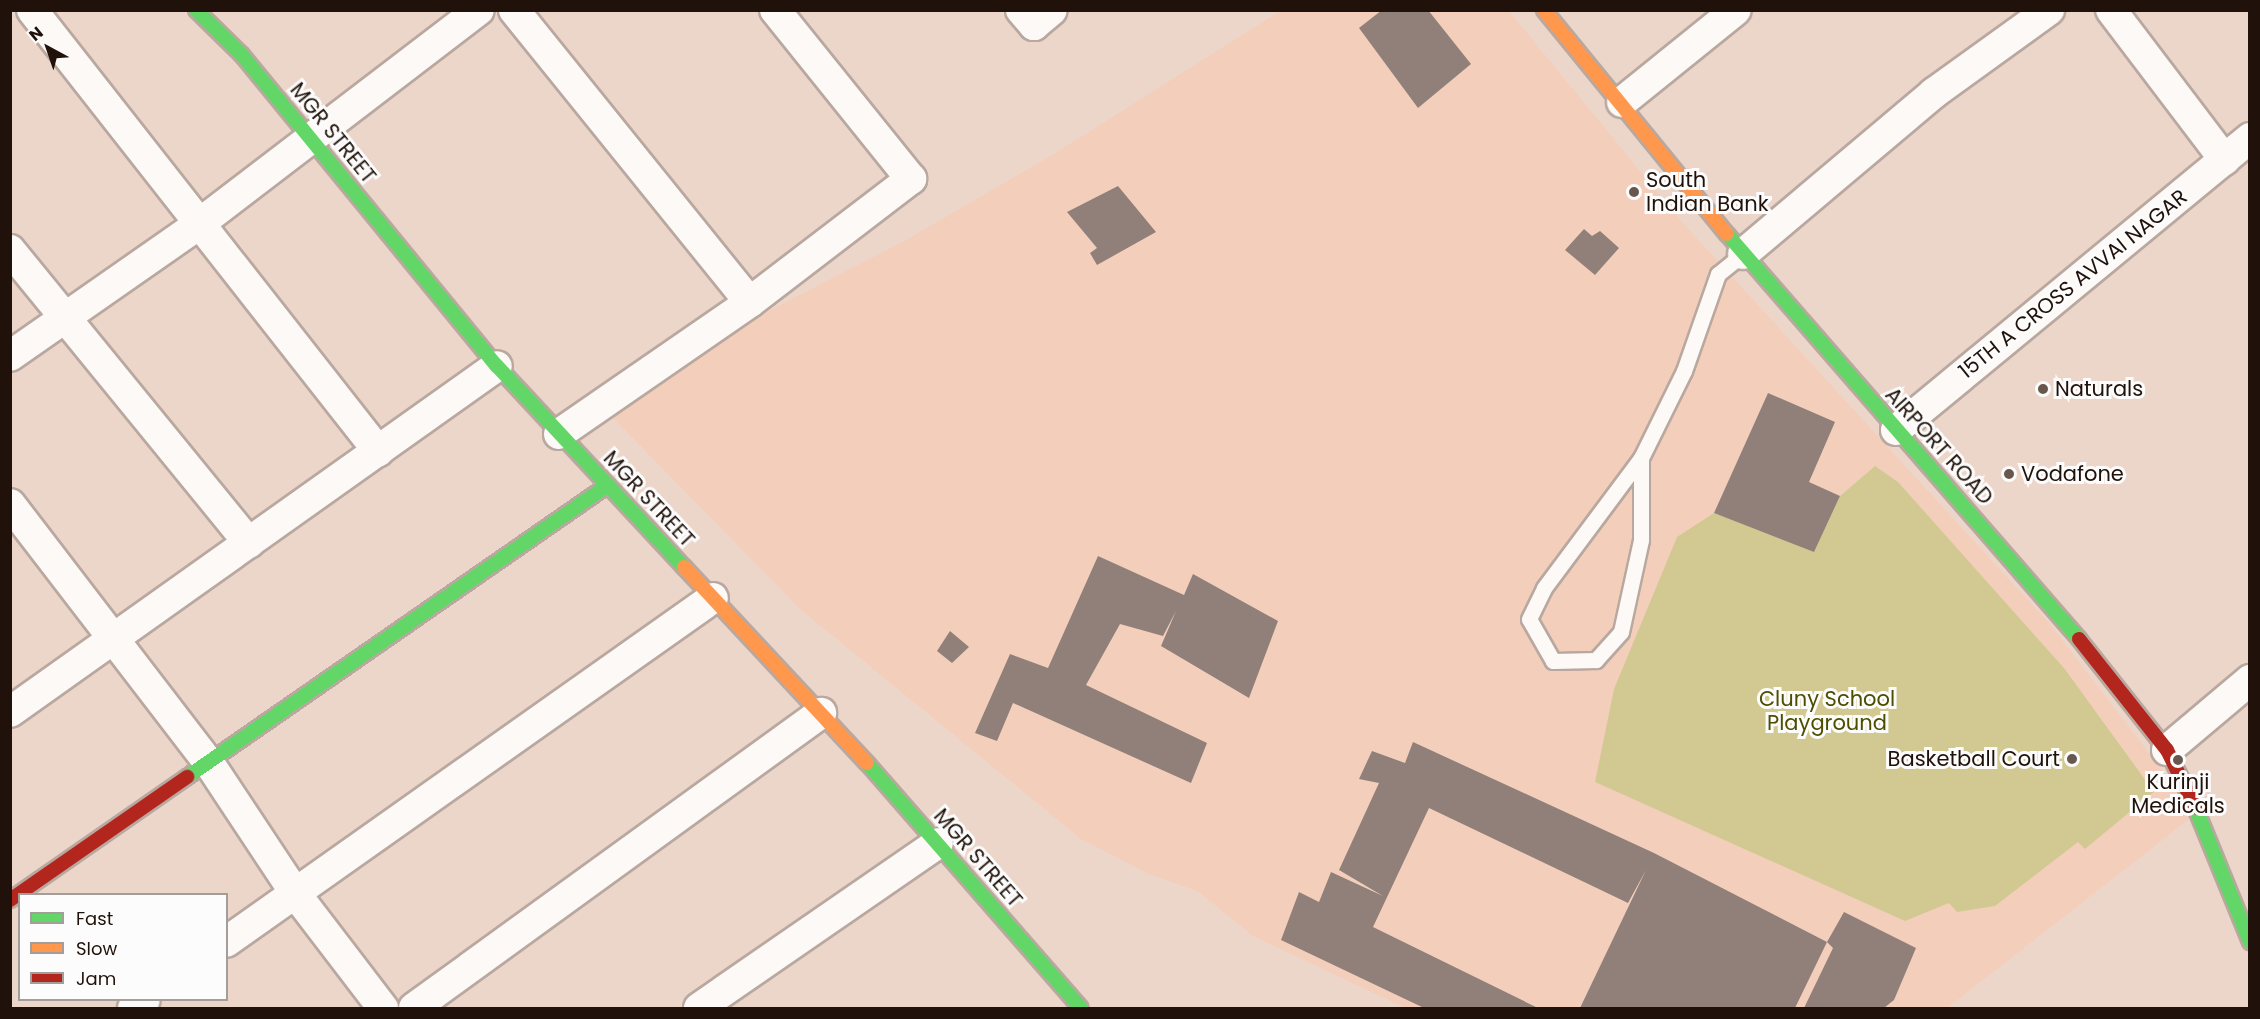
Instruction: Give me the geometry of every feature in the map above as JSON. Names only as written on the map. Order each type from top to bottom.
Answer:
[{"type":"street","points":[[32,10],[378,451]]},
{"type":"street","name":"MGR STREET","points":[[196,10],[242,55],[497,366],[820,713],[938,843],[1082,1008]]},
{"type":"street","points":[[10,356],[199,224],[312,140],[479,10]]},
{"type":"street","points":[[514,10],[750,302]]},
{"type":"street","points":[[560,434],[750,302],[911,178],[775,10]]},
{"type":"street","points":[[1021,10],[1034,25],[1052,10]]},
{"type":"street","name":"AIRPORT ROAD","points":[[1544,10],[1622,102],[1743,254],[2054,607],[2167,750],[2203,822],[2249,942]]},
{"type":"street","points":[[1622,102],[1736,10]]},
{"type":"street","points":[[1743,254],[1934,93],[2049,10]]},
{"type":"street","points":[[2111,10],[2225,160]]},
{"type":"street","name":"15TH A CROSS AVVAI NAGAR","points":[[1896,430],[2250,138]]},
{"type":"street","points":[[10,250],[249,543]]},
{"type":"street","points":[[10,712],[497,366]]},
{"type":"street","points":[[20,893],[608,485]]},
{"type":"street","points":[[10,504],[209,763],[295,893],[383,1008]]},
{"type":"street","points":[[228,941],[713,598]]},
{"type":"street","points":[[2167,750],[2250,680]]},
{"type":"street","points":[[414,1008],[820,713]]},
{"type":"street","points":[[699,1008],[938,843]]},
{"type":"lane","points":[[1641,458],[1641,540],[1621,632],[1596,660],[1553,661],[1529,619],[1544,588],[1641,458],[1684,371],[1718,274],[1743,254]]},
{"type":"shaded area","points":[[1280,11],[1509,11],[1682,222],[2049,623],[2196,814],[1947,1008],[1405,1008],[1253,936],[1197,891],[1149,874],[1081,839],[801,610],[609,414],[761,315],[906,240],[1057,152]]},
{"type":"green space","name":"Cluny School Playground","points":[[1875,466],[1898,482],[2064,668],[2154,792],[2085,849],[2078,842],[1995,906],[1957,912],[1949,903],[1905,921],[1595,782],[1614,689],[1677,537],[1714,513],[1814,551],[1840,496]]},
{"type":"building","points":[[1382,10],[1428,10],[1471,64],[1418,108],[1359,28]]},
{"type":"building","points":[[1118,186],[1156,232],[1097,265],[1090,253],[1097,248],[1067,212]]},
{"type":"building","points":[[1584,229],[1592,236],[1600,231],[1619,248],[1595,275],[1565,250]]},
{"type":"building","points":[[1768,393],[1835,422],[1809,482],[1840,496],[1814,552],[1714,513]]},
{"type":"building","points":[[1098,556],[1184,595],[1193,574],[1278,621],[1249,698],[1161,646],[1176,611],[1163,636],[1120,624],[1086,685],[1207,743],[1191,783],[1013,703],[997,741],[975,733],[1010,654],[1048,668]]},
{"type":"building","points":[[950,631],[969,647],[952,663],[937,651]]},
{"type":"building","points":[[1413,742],[1654,853],[1827,942],[1795,1008],[1580,1008],[1646,870],[1628,903],[1429,808],[1373,927],[1538,1008],[1424,1008],[1281,940],[1299,892],[1319,902],[1331,872],[1383,896],[1339,870],[1379,783],[1359,779],[1372,751],[1405,763]]},
{"type":"building","points":[[1844,912],[1916,948],[1894,1000],[1884,1008],[1804,1008],[1833,948],[1827,942]]},
{"type":"traffic: fast","points":[[196,10],[242,55],[497,366],[684,567]]},
{"type":"traffic: fast","points":[[1727,234],[2079,639]]},
{"type":"traffic: fast","points":[[187,777],[608,485]]},
{"type":"traffic: fast","points":[[867,763],[1081,1008]]},
{"type":"traffic: fast","points":[[2195,807],[2250,942]]},
{"type":"traffic: slow","points":[[1544,10],[1727,234]]},
{"type":"traffic: slow","points":[[684,567],[867,763]]},
{"type":"traffic: jam","points":[[2079,639],[2167,750],[2195,807]]},
{"type":"traffic: jam","points":[[20,893],[187,777]]},
{"type":"traffic: jam","points":[[10,900],[18,894]]},
{"type":"place","name":"South Indian Bank","points":[[1634,192]]},
{"type":"place","name":"Naturals","points":[[2043,389]]},
{"type":"place","name":"Vodafone","points":[[2009,474]]},
{"type":"place","name":"Basketball Court","points":[[2072,759]]},
{"type":"place","name":"Kurinji Medicals","points":[[2178,760]]}]
